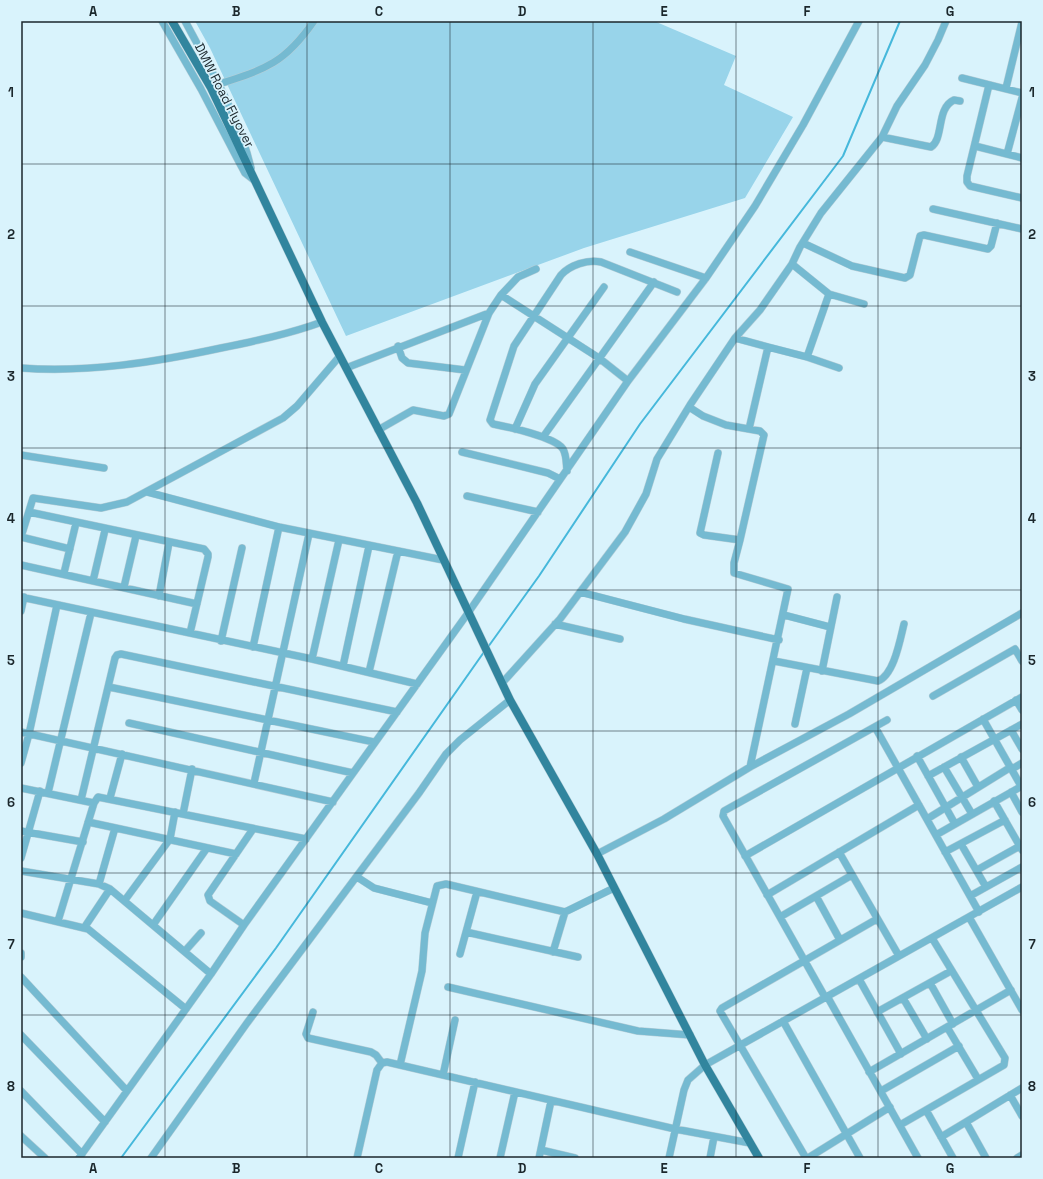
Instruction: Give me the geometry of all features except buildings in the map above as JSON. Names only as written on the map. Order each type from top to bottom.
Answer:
[{"type":"main road","name":"DMW Road Flyover","points":[[172,21],[211,88],[339,357],[416,503],[472,622],[501,678],[510,700],[597,854],[705,1065],[759,1158]]},
{"type":"street","points":[[162,21],[201,89],[238,162],[245,172],[254,180]]},
{"type":"street","points":[[185,21],[219,84],[247,151],[254,180]]},
{"type":"street","points":[[219,84],[264,69],[281,59],[314,21]]},
{"type":"street","points":[[21,1091],[81,1156],[374,742],[468,613],[628,381],[706,278],[755,206],[803,126],[859,21]]},
{"type":"street","points":[[501,678],[555,624],[625,532],[646,494],[657,460],[689,408],[735,338],[760,310],[792,264],[803,242],[821,213],[882,137],[897,106],[924,65],[938,40],[946,21]]},
{"type":"street","points":[[1006,88],[1022,22]]},
{"type":"street","points":[[962,78],[1022,93]]},
{"type":"street","points":[[989,85],[967,176],[967,182],[970,186],[1022,198]]},
{"type":"street","points":[[1007,154],[1022,98]]},
{"type":"street","points":[[882,137],[931,147],[936,141],[947,105],[954,100],[960,101]]},
{"type":"street","points":[[975,146],[1022,158]]},
{"type":"street","points":[[933,209],[1022,228]]},
{"type":"street","points":[[803,242],[828,256],[852,266],[905,278],[910,275],[920,236],[924,235],[988,249],[992,246],[997,223]]},
{"type":"street","points":[[630,252],[706,278]]},
{"type":"street","points":[[567,471],[566,458],[562,448],[543,438],[493,424],[490,417],[514,346],[565,270],[591,261],[601,262],[677,292]]},
{"type":"street","points":[[792,264],[829,294],[864,304]]},
{"type":"street","points":[[378,430],[413,410],[446,416],[450,412],[465,370],[489,313],[501,295],[518,277],[536,269]]},
{"type":"street","points":[[543,438],[654,282]]},
{"type":"street","points":[[515,429],[535,384],[604,287]]},
{"type":"street","points":[[807,357],[829,294]]},
{"type":"street","points":[[501,295],[599,358],[628,381]]},
{"type":"street","points":[[346,368],[398,346],[489,313]]},
{"type":"street","points":[[21,368],[104,367],[173,359],[246,343],[322,322]]},
{"type":"street","points":[[735,338],[807,357],[839,368]]},
{"type":"street","points":[[398,346],[402,358],[408,363],[465,370]]},
{"type":"street","points":[[749,429],[768,347]]},
{"type":"street","points":[[70,549],[21,537],[31,501],[36,498],[101,508],[127,502],[283,418],[297,406],[339,357]]},
{"type":"street","points":[[689,408],[717,422],[760,430],[764,438],[734,563],[734,573],[787,588],[788,594],[750,767]]},
{"type":"street","points":[[462,452],[548,472],[560,479]]},
{"type":"street","points":[[718,453],[700,532],[704,535],[740,540]]},
{"type":"street","points":[[21,455],[104,468]]},
{"type":"street","points":[[147,492],[309,534],[443,560]]},
{"type":"street","points":[[467,496],[538,512]]},
{"type":"street","points":[[28,512],[105,530],[204,549],[208,554],[190,633]]},
{"type":"street","points":[[64,573],[76,523]]},
{"type":"street","points":[[253,647],[279,527]]},
{"type":"street","points":[[93,580],[105,530]]},
{"type":"street","points":[[254,783],[309,534]]},
{"type":"street","points":[[124,587],[136,536]]},
{"type":"street","points":[[312,659],[339,540]]},
{"type":"street","points":[[159,596],[169,543]]},
{"type":"street","points":[[343,666],[369,546]]},
{"type":"street","points":[[221,641],[242,548]]},
{"type":"street","points":[[369,672],[398,551]]},
{"type":"street","points":[[21,565],[64,573],[197,604]]},
{"type":"street","points":[[580,592],[684,619],[779,640]]},
{"type":"street","points":[[21,611],[23,597],[221,641],[312,659],[417,684]]},
{"type":"street","points":[[822,671],[837,597]]},
{"type":"street","points":[[21,763],[29,734],[57,605]]},
{"type":"street","points":[[48,793],[91,613]]},
{"type":"street","points":[[597,854],[664,818],[750,767],[849,714],[1022,613]]},
{"type":"street","points":[[784,615],[830,627]]},
{"type":"street","points":[[555,624],[620,639]]},
{"type":"street","points":[[774,661],[878,682],[882,680],[893,662],[904,624]]},
{"type":"street","points":[[933,696],[1019,647],[1022,661]]},
{"type":"street","points":[[81,800],[95,748],[115,658],[121,654],[397,712]]},
{"type":"street","points":[[795,724],[807,668]]},
{"type":"street","points":[[109,687],[374,742]]},
{"type":"street","points":[[745,856],[917,756],[1019,699],[1022,710]]},
{"type":"street","points":[[151,1158],[203,1083],[446,754],[460,740],[510,700]]},
{"type":"street","points":[[936,835],[1022,786],[983,719]]},
{"type":"street","points":[[887,720],[724,811],[722,816],[881,1091],[918,1158]]},
{"type":"street","points":[[129,723],[353,773]]},
{"type":"street","points":[[928,776],[1022,724]]},
{"type":"street","points":[[876,726],[979,912]]},
{"type":"street","points":[[1011,730],[1022,749]]},
{"type":"street","points":[[21,732],[192,769],[333,802]]},
{"type":"street","points":[[110,798],[122,754]]},
{"type":"street","points":[[917,756],[955,824]]},
{"type":"street","points":[[961,757],[978,787]]},
{"type":"street","points":[[927,819],[978,787],[1022,763]]},
{"type":"street","points":[[944,767],[972,814]]},
{"type":"street","points":[[183,814],[192,769]]},
{"type":"street","points":[[21,788],[94,803]]},
{"type":"street","points":[[21,858],[40,791]]},
{"type":"street","points":[[1011,792],[1022,811]]},
{"type":"street","points":[[58,921],[94,803],[98,797],[110,798],[306,839]]},
{"type":"street","points":[[977,870],[1021,848],[994,801]]},
{"type":"street","points":[[767,895],[919,805]]},
{"type":"street","points":[[125,900],[170,839],[175,812]]},
{"type":"street","points":[[945,852],[1005,820]]},
{"type":"street","points":[[88,822],[236,854]]},
{"type":"street","points":[[99,884],[114,828]]},
{"type":"street","points":[[244,925],[208,898],[209,892],[253,829]]},
{"type":"street","points":[[21,831],[83,842]]},
{"type":"street","points":[[961,844],[986,887]]},
{"type":"street","points":[[153,925],[207,848]]},
{"type":"street","points":[[839,852],[899,956]]},
{"type":"street","points":[[970,896],[1022,867]]},
{"type":"street","points":[[21,871],[99,884],[110,889],[125,900],[211,974]]},
{"type":"street","points":[[780,917],[852,875]]},
{"type":"street","points":[[356,877],[374,888],[432,903]]},
{"type":"street","points":[[400,1065],[422,971],[425,933],[435,889],[441,884],[564,912],[614,888]]},
{"type":"street","points":[[669,1158],[684,1090],[688,1080],[705,1065],[1022,887]]},
{"type":"street","points":[[84,928],[110,889]]},
{"type":"street","points":[[460,954],[477,892]]},
{"type":"street","points":[[816,896],[840,940]]},
{"type":"street","points":[[553,952],[564,912]]},
{"type":"street","points":[[21,913],[84,928],[96,934],[186,1009]]},
{"type":"street","points":[[969,917],[1022,1010]]},
{"type":"street","points":[[877,919],[722,1008],[721,1015],[741,1044],[807,1158],[890,1107]]},
{"type":"street","points":[[466,932],[578,957]]},
{"type":"street","points":[[185,952],[201,933]]},
{"type":"street","points":[[900,1125],[1004,1065],[1005,1062],[1005,1058],[975,1011],[932,938]]},
{"type":"street","points":[[878,1012],[952,971]]},
{"type":"street","points":[[21,977],[127,1091]]},
{"type":"street","points":[[859,979],[901,1054]]},
{"type":"street","points":[[930,983],[959,1046],[978,1079]]},
{"type":"street","points":[[448,987],[638,1031],[690,1035]]},
{"type":"street","points":[[870,1072],[1011,990]]},
{"type":"street","points":[[903,998],[927,1039]]},
{"type":"street","points":[[313,1012],[306,1034],[308,1038],[371,1052],[376,1055],[382,1063]]},
{"type":"street","points":[[443,1075],[455,1020]]},
{"type":"street","points":[[783,1021],[860,1158]]},
{"type":"street","points":[[21,1035],[105,1122]]},
{"type":"street","points":[[881,1091],[959,1046]]},
{"type":"street","points":[[382,1063],[387,1062],[675,1129],[750,1143]]},
{"type":"street","points":[[357,1158],[378,1070],[382,1063]]},
{"type":"street","points":[[458,1158],[474,1082]]},
{"type":"street","points":[[941,1137],[1022,1088]]},
{"type":"street","points":[[500,1158],[515,1092]]},
{"type":"street","points":[[1010,1096],[1022,1116]]},
{"type":"street","points":[[539,1158],[551,1101]]},
{"type":"street","points":[[926,1110],[953,1158]]},
{"type":"street","points":[[966,1122],[986,1158]]},
{"type":"street","points":[[21,1136],[45,1158]]},
{"type":"street","points":[[710,1158],[714,1136]]},
{"type":"street","points":[[541,1150],[574,1158]]},
{"type":"street","points":[[1017,1158],[1022,1155]]},
{"type":"shaded area","points":[[195,21],[654,21],[736,56],[724,85],[793,117],[745,198],[584,248],[346,336],[210,48]]},
{"type":"waterway","points":[[488,647],[539,576],[640,424],[843,156],[900,21]]},
{"type":"waterway","points":[[121,1158],[276,948],[484,652]]}]
